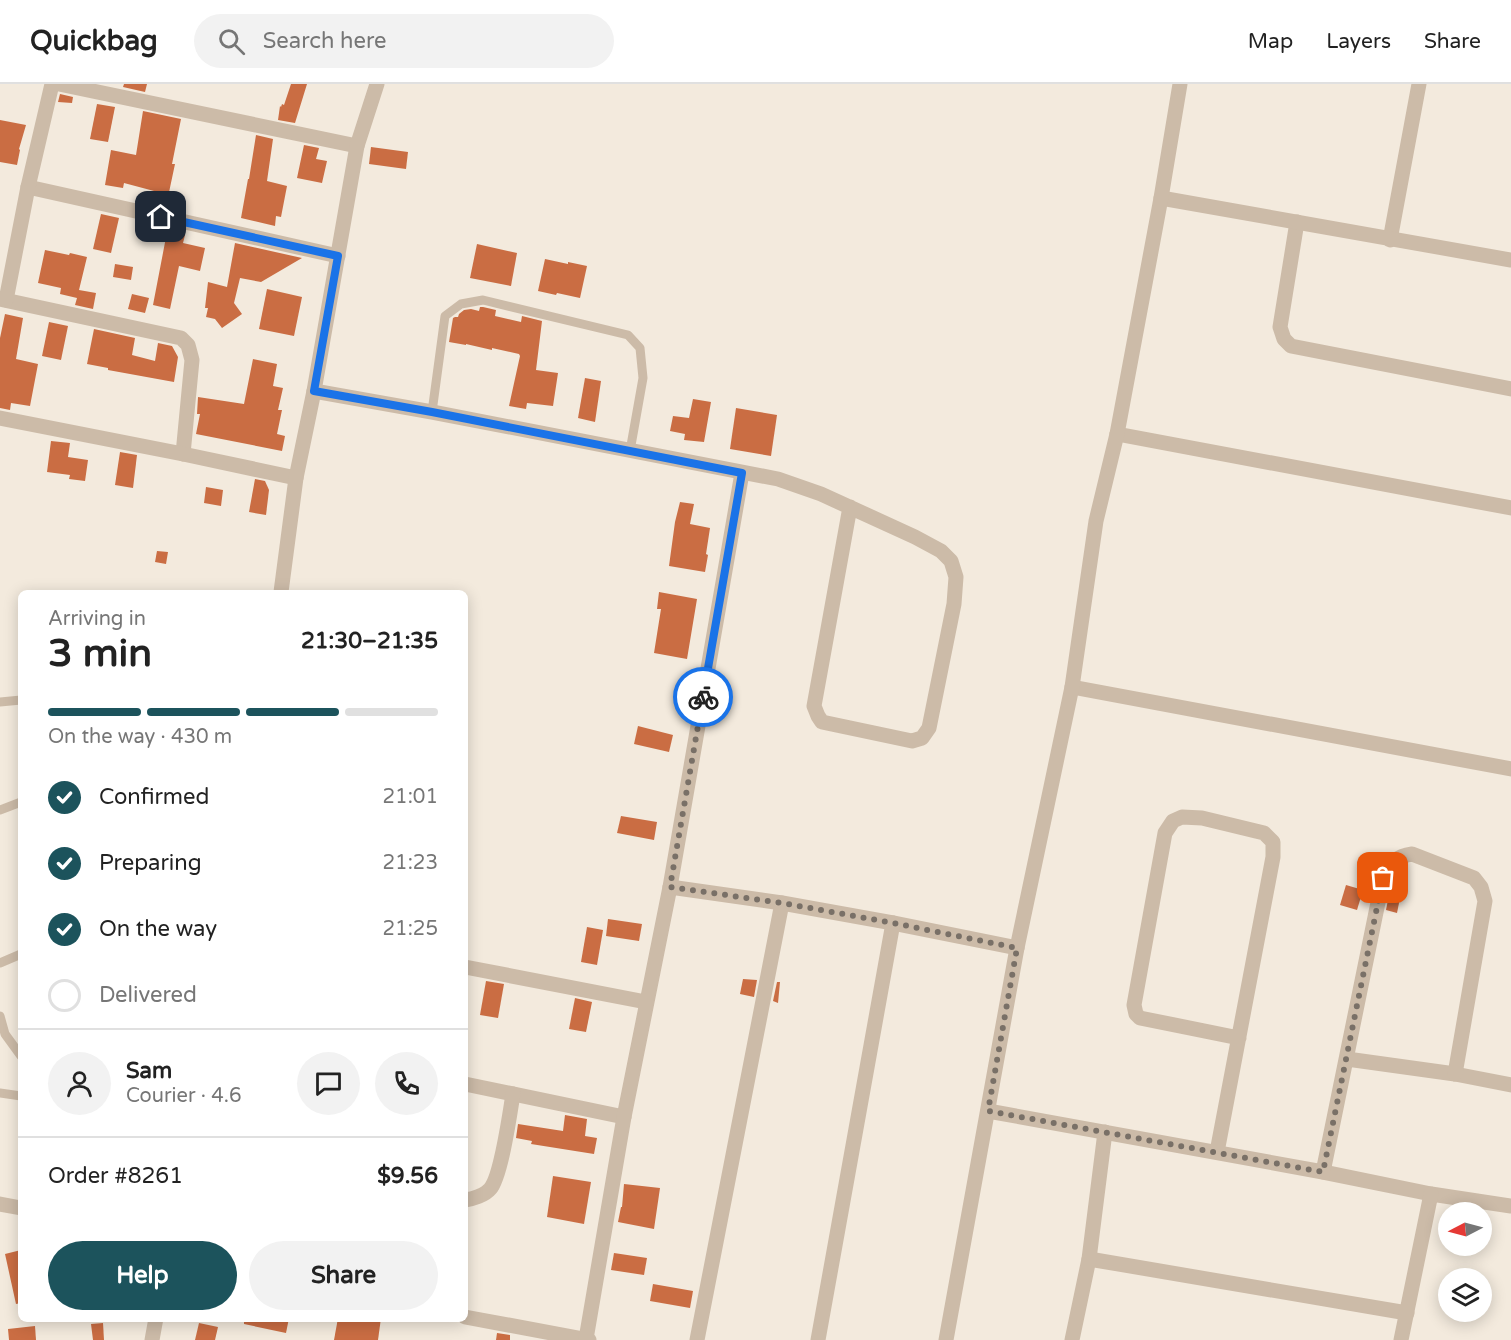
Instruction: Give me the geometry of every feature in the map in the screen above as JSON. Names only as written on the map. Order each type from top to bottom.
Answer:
[{"type":"street","points":[[52,84],[3,300],[181,338],[188,345],[192,360],[183,454]]},
{"type":"street","points":[[59,84],[357,146]]},
{"type":"street","points":[[281,590],[296,478],[314,391],[357,146],[377,84]]},
{"type":"street","points":[[946,1340],[1017,948],[1072,687],[1096,521],[1117,434],[1180,84]]},
{"type":"street","points":[[1390,240],[1419,84]]},
{"type":"street","points":[[28,187],[338,256]]},
{"type":"street","points":[[1161,198],[1511,260]]},
{"type":"street","points":[[1297,222],[1280,327],[1284,339],[1291,346],[1511,389]]},
{"type":"street","points":[[314,391],[778,479],[821,494],[906,532],[941,550],[951,561],[957,578],[954,604],[929,728],[922,738],[912,741],[822,722],[814,706],[850,507]]},
{"type":"street","points":[[0,418],[296,478]]},
{"type":"street","points":[[1117,434],[1511,508]]},
{"type":"street","points":[[468,1318],[587,1340],[624,1117],[670,887],[742,473]]},
{"type":"street","points":[[1072,687],[1511,769]]},
{"type":"street","points":[[1216,1152],[1239,1038],[1273,857],[1273,842],[1264,833],[1203,818],[1182,817],[1173,821],[1165,833],[1134,1005],[1136,1014],[1140,1018],[1239,1038]]},
{"type":"street","points":[[1323,1172],[1383,878],[1387,868],[1402,855],[1412,855],[1474,878],[1481,887],[1485,901],[1455,1074]]},
{"type":"street","points":[[670,887],[782,903],[1017,948]]},
{"type":"street","points":[[698,1340],[782,903]]},
{"type":"street","points":[[818,1340],[893,923]]},
{"type":"street","points":[[468,968],[646,1002]]},
{"type":"street","points":[[1347,1059],[1455,1074],[1511,1085]]},
{"type":"street","points":[[468,1085],[624,1117]]},
{"type":"street","points":[[468,1200],[490,1190],[497,1176],[513,1094]]},
{"type":"street","points":[[988,1111],[1431,1194],[1511,1206]]},
{"type":"street","points":[[1072,1340],[1089,1259],[1106,1132]]},
{"type":"street","points":[[1401,1340],[1431,1194]]},
{"type":"street","points":[[0,1204],[18,1207]]},
{"type":"street","points":[[1089,1259],[1407,1313]]},
{"type":"street","points":[[152,1340],[155,1322]]},
{"type":"lane","points":[[432,412],[446,316],[460,304],[483,300],[628,335],[640,348],[643,378],[630,451]]},
{"type":"lane","points":[[0,702],[18,700]]},
{"type":"lane","points":[[0,810],[18,803]]},
{"type":"lane","points":[[0,963],[18,955]]},
{"type":"lane","points":[[0,1016],[5,1035],[18,1052]]},
{"type":"lane","points":[[0,1093],[18,1096]]},
{"type":"building","points":[[124,84],[147,84],[145,92],[123,87]]},
{"type":"building","points":[[291,84],[307,84],[295,123],[278,120],[280,106],[284,105]]},
{"type":"building","points":[[60,94],[73,97],[72,103],[58,102]]},
{"type":"building","points":[[97,104],[115,107],[108,142],[90,139]]},
{"type":"building","points":[[143,111],[181,119],[168,197],[124,183],[123,188],[105,185],[111,150],[136,155]]},
{"type":"building","points":[[0,120],[26,125],[17,165],[0,162]]},
{"type":"building","points":[[256,135],[273,139],[267,181],[287,186],[281,217],[276,216],[275,226],[241,218]]},
{"type":"building","points":[[304,145],[319,148],[316,159],[327,161],[322,183],[297,178]]},
{"type":"building","points":[[371,147],[408,152],[406,169],[369,164]]},
{"type":"building","points":[[101,214],[119,218],[111,253],[93,249]]},
{"type":"building","points":[[167,232],[185,235],[183,243],[205,248],[200,271],[179,266],[170,309],[153,305]]},
{"type":"building","points":[[235,243],[302,258],[261,282],[240,278],[234,303],[242,314],[222,328],[215,319],[206,317],[208,282],[227,287]]},
{"type":"building","points":[[477,244],[517,253],[511,286],[470,278]]},
{"type":"building","points":[[45,250],[87,257],[79,290],[96,293],[93,309],[75,305],[77,298],[60,294],[61,288],[38,283]]},
{"type":"building","points":[[545,259],[587,266],[580,298],[538,291]]},
{"type":"building","points":[[115,264],[133,267],[131,280],[113,277]]},
{"type":"building","points":[[267,289],[302,297],[294,336],[259,329]]},
{"type":"building","points":[[132,294],[149,298],[145,313],[128,309]]},
{"type":"building","points":[[480,307],[496,310],[495,316],[521,322],[522,316],[542,321],[536,370],[558,373],[553,406],[527,403],[526,409],[509,406],[519,354],[449,342],[453,318],[458,317],[464,310],[479,311]]},
{"type":"building","points":[[5,314],[23,318],[16,359],[38,364],[30,406],[11,403],[10,410],[0,408],[0,338]]},
{"type":"building","points":[[49,322],[68,326],[61,360],[42,356]]},
{"type":"building","points":[[94,329],[135,338],[132,355],[155,361],[158,343],[172,346],[178,357],[174,382],[87,364]]},
{"type":"building","points":[[253,359],[277,364],[273,386],[283,388],[278,410],[282,410],[277,434],[285,436],[282,451],[196,434],[200,414],[197,414],[198,397],[244,404]]},
{"type":"building","points":[[585,378],[601,381],[595,422],[578,418]]},
{"type":"building","points":[[693,399],[711,402],[704,442],[684,440],[685,434],[670,431],[673,416],[689,418]]},
{"type":"building","points":[[736,408],[777,415],[771,456],[730,449]]},
{"type":"building","points":[[51,441],[70,443],[68,457],[88,460],[85,481],[69,479],[70,475],[47,472]]},
{"type":"building","points":[[120,452],[137,455],[133,488],[115,485]]},
{"type":"building","points":[[255,479],[265,481],[269,490],[266,515],[249,512]]},
{"type":"building","points":[[206,487],[223,490],[221,506],[204,503]]},
{"type":"building","points":[[680,502],[694,504],[690,524],[710,528],[705,572],[669,566]]},
{"type":"building","points":[[157,551],[168,552],[166,564],[155,562]]},
{"type":"building","points":[[659,592],[697,599],[687,659],[654,653],[661,609],[657,609]]},
{"type":"building","points":[[638,726],[673,735],[669,752],[634,744]]},
{"type":"building","points":[[621,816],[657,822],[654,840],[617,833]]},
{"type":"building","points":[[1346,885],[1363,890],[1357,910],[1340,905]]},
{"type":"building","points":[[1389,895],[1400,898],[1397,913],[1386,910]]},
{"type":"building","points":[[608,919],[642,924],[639,941],[606,936]]},
{"type":"building","points":[[587,927],[603,930],[597,965],[581,962]]},
{"type":"building","points":[[743,979],[757,980],[754,997],[740,994]]},
{"type":"building","points":[[486,981],[504,984],[498,1018],[480,1015]]},
{"type":"building","points":[[777,982],[780,982],[778,1003],[773,1001]]},
{"type":"building","points":[[575,998],[592,1002],[586,1032],[569,1029]]},
{"type":"building","points":[[565,1115],[587,1119],[585,1136],[597,1138],[594,1154],[531,1144],[532,1141],[516,1138],[518,1124],[563,1131]]},
{"type":"building","points":[[553,1176],[591,1182],[584,1224],[547,1217]]},
{"type":"building","points":[[624,1184],[660,1188],[654,1229],[618,1222]]},
{"type":"building","points":[[18,1251],[18,1304],[16,1304],[5,1254]]},
{"type":"building","points":[[614,1253],[647,1258],[644,1275],[611,1270]]},
{"type":"building","points":[[653,1284],[693,1291],[690,1308],[650,1301]]},
{"type":"building","points":[[244,1322],[288,1322],[286,1333],[244,1324]]},
{"type":"building","points":[[337,1322],[380,1322],[378,1340],[334,1340]]},
{"type":"building","points":[[103,1323],[104,1340],[93,1340],[91,1324]]},
{"type":"building","points":[[199,1323],[218,1327],[215,1340],[195,1340]]},
{"type":"building","points":[[35,1326],[36,1340],[9,1340],[8,1329]]},
{"type":"building","points":[[497,1333],[510,1335],[510,1340],[496,1340]]},
{"type":"way so far","points":[[703,697],[670,887],[782,903],[1017,948],[988,1111],[1323,1172],[1383,878]]},
{"type":"route","points":[[161,217],[338,256],[314,391],[742,473],[703,697]]}]
